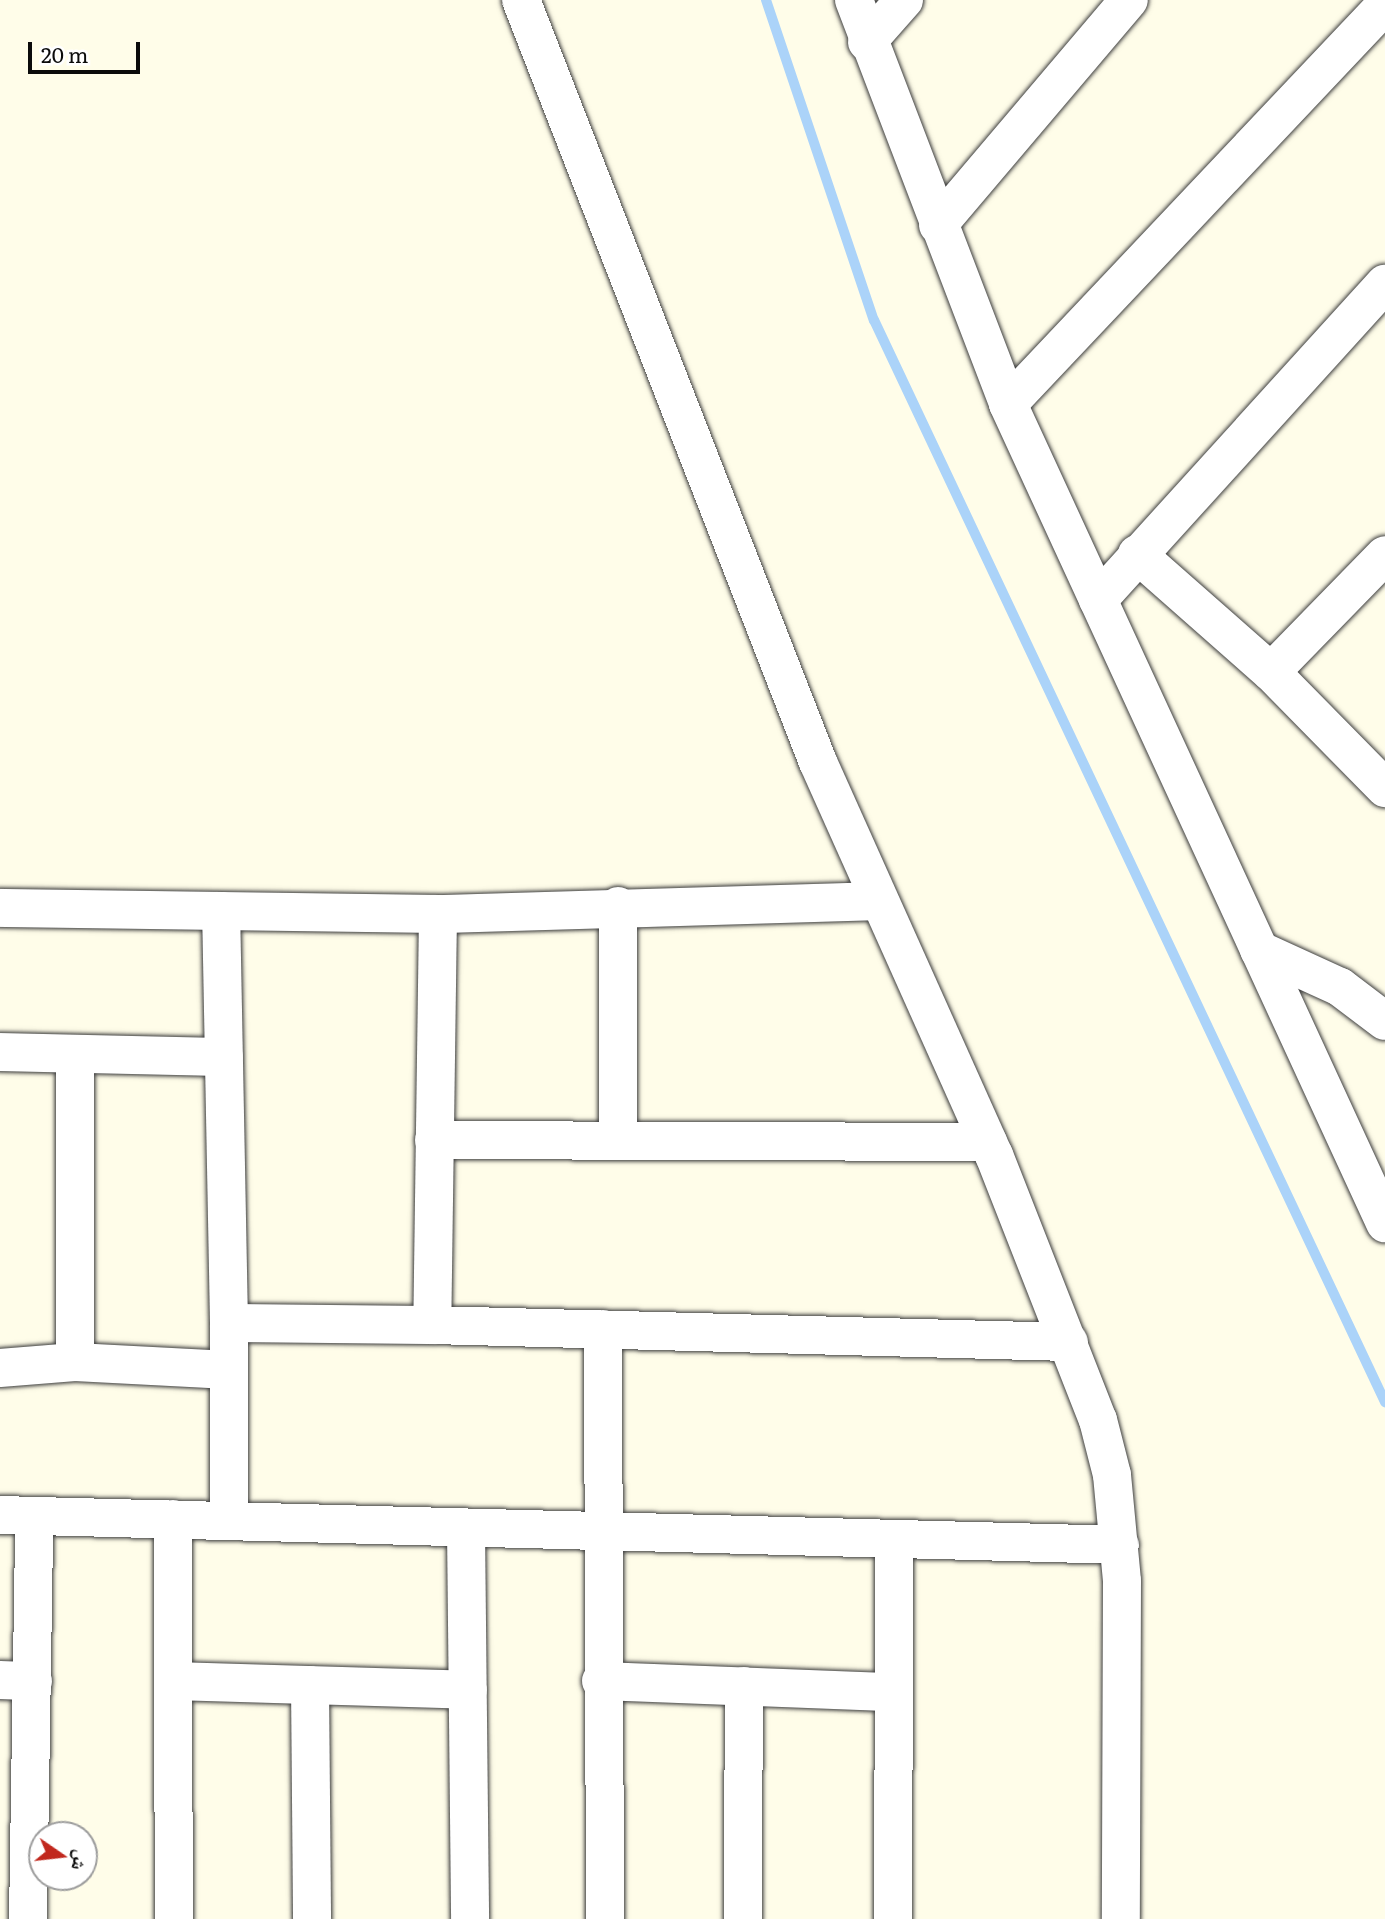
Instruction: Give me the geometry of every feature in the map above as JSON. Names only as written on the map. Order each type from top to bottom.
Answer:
[{"type":"street","points":[[521,0],[818,762],[988,1142],[1069,1342],[1104,1442],[1120,1545],[1121,1919]]},
{"type":"street","points":[[854,0],[867,42],[1008,404],[1385,1223]]},
{"type":"street","points":[[867,42],[904,0]]},
{"type":"street","points":[[937,225],[1129,0]]},
{"type":"street","points":[[1008,404],[1385,5]]},
{"type":"street","points":[[1098,600],[1385,284]]},
{"type":"street","points":[[1137,554],[1271,672],[1381,776]]},
{"type":"street","points":[[1271,672],[1385,555]]},
{"type":"street","points":[[0,908],[438,914],[618,906],[879,901]]},
{"type":"street","points":[[618,906],[618,1141]]},
{"type":"street","points":[[221,911],[229,1323],[229,1521]]},
{"type":"street","points":[[432,1325],[438,914]]},
{"type":"street","points":[[1259,950],[1340,987],[1385,1021]]},
{"type":"street","points":[[0,1052],[224,1057]]},
{"type":"street","points":[[75,1055],[75,1362]]},
{"type":"street","points":[[435,1140],[988,1142]]},
{"type":"street","points":[[229,1323],[432,1325],[1069,1342]]},
{"type":"street","points":[[603,1329],[599,1532],[605,1919]]},
{"type":"street","points":[[0,1368],[75,1362],[229,1370]]},
{"type":"street","points":[[28,1919],[17,1681],[17,1516],[1120,1545]]},
{"type":"street","points":[[173,1519],[174,1919]]},
{"type":"street","points":[[466,1528],[470,1919]]},
{"type":"street","points":[[892,1919],[894,1540]]},
{"type":"street","points":[[173,1681],[468,1690]]},
{"type":"street","points":[[601,1681],[893,1692]]},
{"type":"street","points":[[310,1685],[312,1919]]},
{"type":"street","points":[[743,1919],[744,1686]]},
{"type":"waterway","points":[[766,0],[874,320],[1385,1402]]}]
